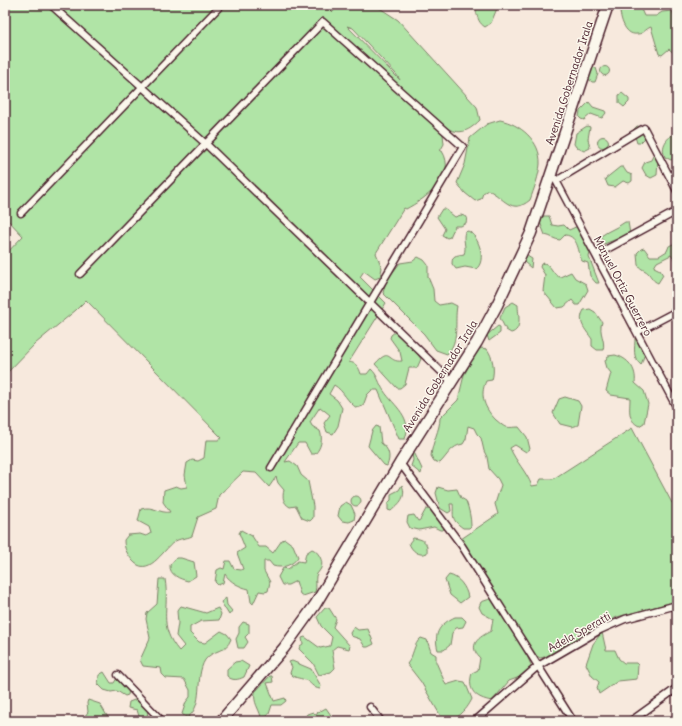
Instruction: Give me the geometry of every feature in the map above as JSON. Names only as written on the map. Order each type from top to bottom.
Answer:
[{"type":"main road","name":"Avenida Gobernador Irala","points":[[221,721],[300,628],[400,463],[477,342],[516,268],[554,177],[608,5]]},
{"type":"street","points":[[51,5],[206,144],[452,382]]},
{"type":"street","points":[[20,213],[221,5]]},
{"type":"street","points":[[80,274],[323,22],[463,147],[271,468]]},
{"type":"street","points":[[554,177],[644,128],[677,191]]},
{"type":"street","name":"Manuel Ortiz Guerrero","points":[[554,177],[677,408]]},
{"type":"street","points":[[596,255],[677,211]]},
{"type":"street","points":[[637,332],[677,311]]},
{"type":"street","points":[[400,463],[462,546],[573,721]]},
{"type":"street","name":"Adela Speratti","points":[[475,721],[538,666],[600,630],[625,619],[677,605]]},
{"type":"street","points":[[118,675],[162,721]]},
{"type":"street","points":[[631,721],[677,688]]},
{"type":"street","points":[[370,707],[381,721]]},
{"type":"green space","points":[[5,5],[52,5],[60,13],[67,5],[326,5],[333,12],[337,5],[375,5],[398,20],[477,107],[480,120],[471,128],[462,132],[453,131],[442,125],[444,144],[440,151],[442,151],[446,160],[446,169],[443,178],[430,193],[414,205],[406,209],[404,208],[376,253],[382,268],[380,277],[375,279],[364,271],[360,277],[386,303],[349,362],[354,363],[357,366],[361,374],[367,374],[371,369],[375,374],[384,391],[405,418],[407,431],[405,439],[399,439],[378,390],[372,390],[367,395],[363,406],[357,408],[334,385],[329,394],[337,400],[342,408],[338,426],[333,434],[327,432],[324,423],[330,415],[320,407],[310,422],[312,426],[320,431],[321,434],[319,449],[315,454],[311,454],[305,443],[298,443],[285,462],[290,461],[297,466],[301,475],[308,481],[313,506],[313,518],[310,521],[302,518],[296,506],[290,507],[284,502],[284,490],[278,483],[276,477],[269,487],[256,473],[243,472],[219,495],[216,509],[198,517],[192,536],[176,541],[169,546],[160,557],[149,565],[138,565],[132,560],[126,551],[124,543],[124,540],[128,535],[140,534],[146,536],[151,533],[149,527],[138,521],[141,509],[149,508],[163,512],[170,512],[163,502],[164,490],[176,486],[181,488],[187,487],[185,475],[187,463],[192,460],[198,461],[204,458],[206,440],[218,440],[222,438],[86,300],[35,344],[5,375],[5,255],[23,236],[7,219],[5,220]],"holes":[[[347,26],[353,28],[396,74],[400,80]]]},
{"type":"green space","points":[[481,5],[498,6],[491,23],[485,27],[481,24],[476,11]]},
{"type":"green space","points":[[620,5],[639,5],[644,16],[656,16],[662,12],[672,11],[674,16],[674,32],[677,35],[677,56],[669,49],[662,55],[659,54],[651,27],[639,34],[632,34],[629,32],[623,24],[620,14]]},
{"type":"green space","points":[[605,66],[610,71],[605,76],[600,71]]},
{"type":"green space","points":[[591,67],[596,68],[598,74],[595,82],[592,82],[585,76]]},
{"type":"green space","points":[[622,93],[629,99],[629,102],[624,107],[619,103],[619,95]]},
{"type":"green space","points":[[589,102],[593,107],[605,111],[606,113],[602,118],[591,114],[584,120],[579,117],[580,111]]},
{"type":"green space","points":[[500,120],[515,125],[528,135],[537,148],[539,156],[539,173],[530,200],[518,206],[508,204],[488,190],[483,193],[481,199],[475,201],[465,193],[457,183],[465,164],[470,138],[487,124]]},
{"type":"green space","points":[[587,126],[590,127],[588,139],[590,148],[584,151],[576,147],[574,144],[576,133]]},
{"type":"green space","points":[[637,126],[643,127],[647,136],[640,143],[637,143],[633,130]]},
{"type":"green space","points":[[677,132],[677,157],[671,160],[665,157],[663,149],[667,139]]},
{"type":"green space","points":[[601,137],[605,137],[607,138],[607,146],[601,147],[598,144],[598,140]]},
{"type":"green space","points":[[655,152],[658,158],[657,175],[651,178],[646,175],[642,168],[645,162],[651,160]]},
{"type":"green space","points":[[620,167],[623,167],[627,173],[632,175],[632,181],[629,183],[623,181],[615,187],[608,186],[605,179]]},
{"type":"green space","points":[[442,209],[445,209],[455,217],[461,215],[467,217],[466,223],[461,226],[455,226],[450,237],[447,238],[442,235],[445,229],[437,217]]},
{"type":"green space","points":[[543,216],[549,216],[552,225],[564,225],[569,230],[580,225],[585,227],[592,245],[589,257],[599,283],[596,283],[590,276],[588,263],[582,261],[573,238],[565,235],[558,240],[545,235],[540,222]]},
{"type":"green space","points":[[625,222],[628,222],[630,234],[604,244],[601,236]]},
{"type":"green space","points":[[468,231],[478,243],[481,260],[476,269],[465,267],[456,269],[452,264],[453,258],[464,254],[464,235],[465,232]]},
{"type":"green space","points":[[677,242],[677,264],[671,255],[657,262],[654,267],[660,270],[663,275],[658,283],[638,265],[637,253],[641,249],[644,248],[650,256],[659,256],[667,251],[669,246]]},
{"type":"green space","points":[[527,256],[532,259],[531,268],[524,262],[524,259]]},
{"type":"green space","points":[[418,257],[424,260],[428,265],[428,277],[433,289],[434,301],[439,305],[451,303],[457,306],[454,343],[447,354],[436,350],[424,334],[383,293],[386,281],[400,263],[413,261]]},
{"type":"green space","points":[[544,263],[549,266],[557,276],[560,277],[571,272],[575,278],[586,284],[588,290],[579,305],[576,305],[572,300],[564,307],[557,308],[543,291],[545,275],[540,267],[541,264]]},
{"type":"green space","points":[[513,302],[518,305],[519,321],[517,329],[511,333],[506,330],[500,318],[505,307]]},
{"type":"green space","points":[[590,309],[595,312],[602,322],[601,330],[604,343],[603,350],[597,350],[592,346],[592,339],[582,322],[581,318],[584,310]]},
{"type":"green space","points":[[498,326],[500,327],[500,333],[489,341],[487,335]]},
{"type":"green space","points":[[396,331],[421,359],[417,368],[409,368],[405,384],[400,388],[397,388],[375,364],[384,356],[389,356],[397,361],[402,361],[400,352],[390,338]]},
{"type":"green space","points":[[638,337],[647,356],[644,356],[641,365],[635,356],[635,338]]},
{"type":"green space","points":[[481,348],[487,349],[489,352],[493,368],[492,380],[486,381],[484,387],[484,402],[496,420],[508,427],[519,427],[527,437],[530,449],[526,452],[515,445],[510,448],[532,486],[538,485],[541,479],[553,479],[632,428],[672,503],[677,506],[677,601],[617,617],[611,620],[608,626],[599,626],[549,656],[540,658],[535,655],[461,539],[498,514],[495,504],[501,485],[489,469],[481,438],[474,428],[468,426],[466,439],[463,444],[455,447],[440,463],[434,461],[431,456],[440,418],[458,400],[464,375],[476,352]]},
{"type":"green space","points":[[615,355],[628,361],[635,373],[635,383],[644,391],[648,404],[644,423],[639,426],[635,424],[631,417],[630,398],[611,395],[606,391],[611,373],[607,368],[605,361],[608,356]]},
{"type":"green space","points":[[565,397],[578,401],[581,406],[578,425],[572,427],[560,424],[553,413],[559,399]]},
{"type":"green space","points":[[376,426],[379,427],[381,443],[386,448],[388,453],[389,459],[387,466],[384,465],[368,446],[372,431]]},
{"type":"green space","points":[[414,452],[422,469],[421,474],[411,466],[413,460],[412,454]]},
{"type":"green space","points":[[402,485],[404,493],[402,500],[391,511],[388,510],[388,503],[391,500],[391,494],[399,490]]},
{"type":"green space","points":[[438,487],[448,490],[457,489],[461,498],[466,501],[468,507],[471,523],[469,528],[463,528],[454,520],[453,504],[450,504],[451,511],[448,513],[440,508],[436,493]]},
{"type":"green space","points":[[356,496],[361,501],[356,506],[351,501]]},
{"type":"green space","points":[[346,502],[351,505],[355,514],[354,520],[349,522],[342,521],[338,516],[340,506]]},
{"type":"green space","points":[[426,509],[432,510],[445,527],[443,530],[434,527],[419,530],[410,528],[407,522],[408,516],[414,515],[418,521]]},
{"type":"green space","points":[[241,530],[252,536],[259,547],[266,547],[273,553],[282,540],[285,539],[293,545],[298,557],[296,560],[284,567],[276,567],[269,561],[264,561],[264,571],[270,582],[268,591],[259,591],[253,604],[251,602],[249,589],[236,584],[225,574],[223,583],[218,585],[215,582],[217,570],[221,568],[224,569],[226,561],[230,561],[234,569],[243,569],[237,553],[245,548],[239,533]]},
{"type":"green space","points":[[413,538],[423,540],[427,546],[427,553],[421,554],[413,550],[409,543]]},
{"type":"green space","points":[[312,549],[320,557],[322,565],[316,576],[315,592],[303,596],[300,594],[296,581],[288,585],[282,585],[278,577],[283,568],[288,569],[298,561],[304,562],[306,553]]},
{"type":"green space","points":[[176,558],[194,562],[196,576],[188,581],[173,574],[170,565]]},
{"type":"green space","points":[[449,575],[459,580],[466,590],[468,597],[460,603],[450,595],[445,580]]},
{"type":"green space","points":[[159,579],[165,579],[166,625],[168,633],[172,642],[179,651],[184,646],[176,636],[178,623],[177,611],[181,606],[206,613],[218,608],[221,614],[219,620],[201,621],[190,627],[190,633],[199,642],[205,643],[221,631],[227,634],[231,639],[226,647],[212,654],[205,660],[200,675],[196,706],[187,718],[182,714],[186,702],[190,697],[190,690],[184,679],[166,678],[162,674],[161,668],[143,666],[140,660],[150,638],[146,619],[147,613],[157,604]]},
{"type":"green space","points":[[226,598],[227,605],[232,611],[229,615],[221,602]]},
{"type":"green space","points":[[493,598],[521,641],[533,670],[528,674],[509,681],[492,701],[481,698],[474,692],[472,689],[471,679],[472,673],[478,670],[480,658],[475,649],[476,642],[482,636],[491,631],[493,619],[482,613],[479,607],[481,602]]},
{"type":"green space","points":[[325,608],[329,608],[336,619],[333,627],[350,646],[349,649],[337,646],[332,650],[335,668],[331,672],[319,675],[313,663],[299,649],[303,644],[302,638],[305,637],[320,648],[330,646],[332,637],[321,626],[317,617]]},
{"type":"green space","points":[[455,617],[462,617],[466,621],[463,627],[456,628],[452,633],[450,645],[444,650],[438,650],[436,639],[439,630],[445,623]]},
{"type":"green space","points":[[243,622],[249,624],[249,633],[245,637],[248,642],[244,648],[238,648],[236,639],[239,633],[239,627]]},
{"type":"green space","points":[[354,627],[358,630],[368,629],[374,644],[365,647],[360,639],[351,636],[350,633]]},
{"type":"green space","points":[[602,632],[606,650],[615,650],[619,659],[624,663],[636,663],[638,665],[637,679],[618,681],[599,694],[597,688],[599,682],[592,676],[586,664],[593,644]]},
{"type":"green space","points":[[421,638],[427,640],[431,652],[436,655],[436,662],[446,685],[459,681],[465,682],[472,699],[464,711],[452,720],[443,720],[421,682],[407,664],[416,643]]},
{"type":"green space","points":[[241,661],[249,666],[244,677],[235,680],[229,678],[227,676],[227,669],[235,662]]},
{"type":"green space","points":[[292,661],[311,669],[321,686],[320,689],[290,673],[292,667],[289,662]]},
{"type":"green space","points":[[104,672],[111,683],[114,683],[117,678],[129,689],[128,695],[125,696],[117,691],[111,692],[104,690],[98,684],[99,675]]},
{"type":"green space","points":[[270,676],[272,676],[273,682],[267,683],[274,701],[285,698],[286,701],[281,705],[272,705],[269,714],[264,719],[261,717],[255,702],[255,692]]},
{"type":"green space","points":[[137,699],[148,710],[147,720],[140,719],[137,710],[128,708],[129,702]]},
{"type":"green space","points":[[88,700],[100,704],[110,721],[92,719],[81,721],[88,712]]},
{"type":"green space","points":[[326,708],[335,721],[303,721],[307,714],[313,712],[315,714]]}]
